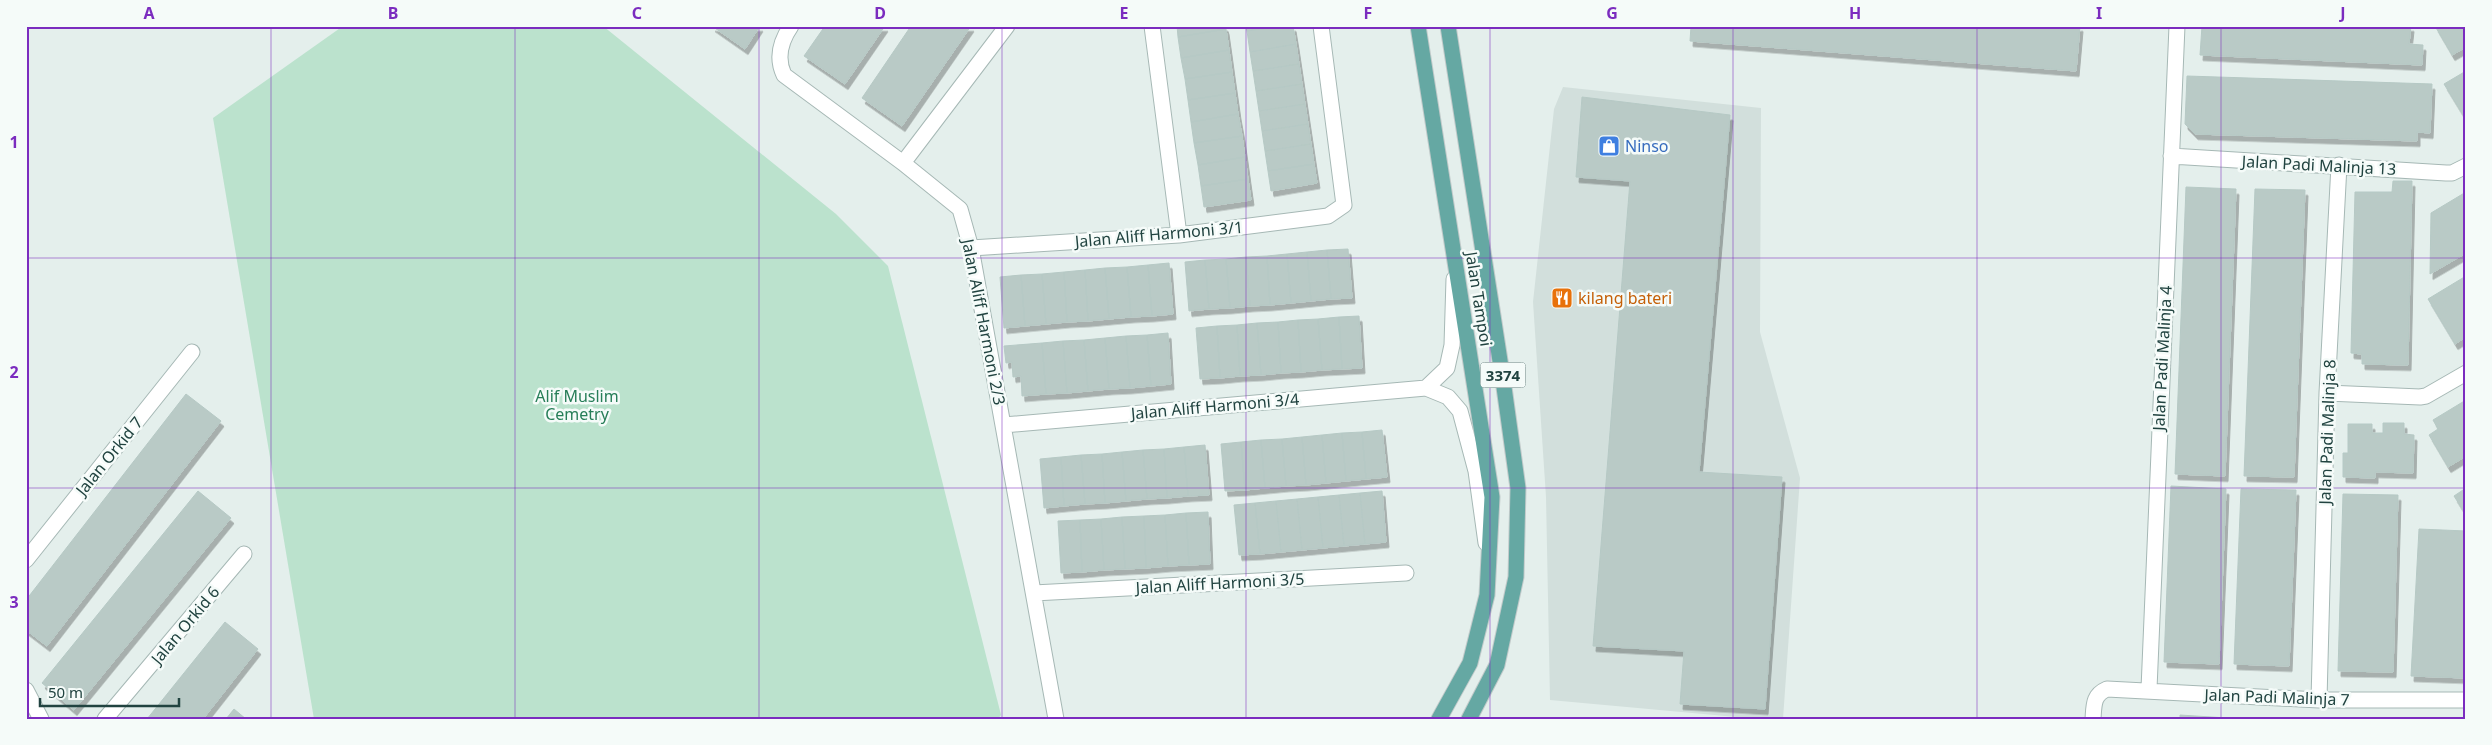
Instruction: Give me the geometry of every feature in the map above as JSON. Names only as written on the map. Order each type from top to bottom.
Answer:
[{"type":"main road","name":"Jalan Tampoi","points":[[1418,26],[1492,497],[1487,595],[1470,663],[1439,719]]},
{"type":"main road","name":"Jalan Tampoi","points":[[1448,26],[1518,488],[1514,586],[1497,665],[1469,719]]},
{"type":"street","name":"Jalan Aliff Harmoni 2/3","points":[[791,26],[784,36],[780,47],[780,67],[784,76],[903,163],[960,209],[971,248],[1055,712]]},
{"type":"street","points":[[903,163],[1007,26]]},
{"type":"street","points":[[1152,26],[1178,236]]},
{"type":"street","name":"Jalan Aliff Harmoni 3/1","points":[[971,248],[1178,236],[1328,216],[1344,205],[1320,26]]},
{"type":"street","name":"Jalan Padi Malinja 4","points":[[2149,689],[2176,26]]},
{"type":"street","name":"Jalan Padi Malinja 13","points":[[2172,156],[2452,173],[2466,166]]},
{"type":"street","name":"Jalan Padi Malinja 8","points":[[2318,700],[2328,392],[2339,165]]},
{"type":"street","points":[[1425,388],[1448,368],[1452,346],[1454,258]]},
{"type":"street","name":"Jalan Orkid 7","points":[[26,560],[192,352]]},
{"type":"street","points":[[2328,392],[2420,397],[2426,396],[2466,373]]},
{"type":"street","name":"Jalan Aliff Harmoni 3/4","points":[[1004,425],[1425,388],[1448,397],[1460,411],[1476,471],[1489,562]]},
{"type":"street","name":"Jalan Orkid 6","points":[[106,719],[244,554]]},
{"type":"street","name":"Jalan Aliff Harmoni 3/5","points":[[1034,593],[1406,573]]},
{"type":"street","name":"Jalan Padi Malinja 7","points":[[2093,719],[2094,700],[2098,694],[2107,689],[2149,689],[2318,700],[2466,700]]},
{"type":"street","points":[[26,690],[41,719]]},
{"type":"shaded area","points":[[1563,87],[1761,108],[1760,332],[1800,478],[1783,719],[1758,719],[1550,700],[1546,497],[1533,302],[1554,109]]},
{"type":"green space","name":"Alif Muslim Cemetry","points":[[343,26],[603,26],[836,214],[888,266],[1001,715],[998,719],[314,719],[213,118]]},
{"type":"building","points":[[712,26],[760,26],[745,49]]},
{"type":"building","points":[[825,26],[885,26],[845,84],[804,56]]},
{"type":"building","points":[[911,26],[971,26],[902,126],[862,98]]},
{"type":"building","points":[[1177,26],[1225,26],[1226,29],[1178,37]]},
{"type":"building","points":[[1246,26],[1281,26],[1247,31]]},
{"type":"building","points":[[1293,26],[1296,44],[1250,52],[1247,31]]},
{"type":"building","points":[[1691,26],[2080,26],[2076,71],[1690,41]]},
{"type":"building","points":[[2202,26],[2411,26],[2409,44],[2423,45],[2422,65],[2200,55]]},
{"type":"building","points":[[2435,26],[2466,26],[2466,47],[2452,55]]},
{"type":"building","points":[[1226,29],[1229,50],[1181,58],[1178,37]]},
{"type":"building","points":[[1296,44],[1299,64],[1253,71],[1250,52]]},
{"type":"building","points":[[1229,50],[1232,72],[1185,79],[1181,58]]},
{"type":"building","points":[[1299,64],[1302,84],[1256,91],[1253,71]]},
{"type":"building","points":[[2466,71],[2466,120],[2444,84]]},
{"type":"building","points":[[1232,72],[1235,93],[1188,100],[1185,79]]},
{"type":"building","points":[[2187,76],[2432,84],[2430,133],[2417,132],[2417,141],[2195,134],[2185,124]]},
{"type":"building","points":[[1302,84],[1305,104],[1259,111],[1256,91]]},
{"type":"building","points":[[1235,93],[1238,114],[1191,122],[1188,100]]},
{"type":"building","points":[[1582,97],[1730,115],[1699,472],[1782,477],[1765,709],[1680,704],[1684,651],[1593,646],[1630,181],[1576,177]]},
{"type":"building","points":[[1305,104],[1308,124],[1262,131],[1259,111]]},
{"type":"building","points":[[1238,114],[1242,136],[1194,143],[1191,122]]},
{"type":"building","points":[[1308,124],[1311,144],[1265,151],[1262,131]]},
{"type":"building","points":[[1242,136],[1245,157],[1198,165],[1194,143]]},
{"type":"building","points":[[1311,144],[1314,164],[1268,171],[1265,151]]},
{"type":"building","points":[[1245,157],[1248,179],[1201,186],[1198,165]]},
{"type":"building","points":[[1314,164],[1317,183],[1271,191],[1268,171]]},
{"type":"building","points":[[1248,179],[1251,200],[1204,207],[1201,186]]},
{"type":"building","points":[[2393,181],[2412,181],[2408,365],[2362,364],[2362,354],[2351,353],[2355,192],[2392,192]]},
{"type":"building","points":[[2186,187],[2236,189],[2225,476],[2175,474]]},
{"type":"building","points":[[2255,189],[2305,190],[2294,477],[2244,476]]},
{"type":"building","points":[[2466,192],[2466,253],[2430,274],[2431,213]]},
{"type":"building","points":[[1348,249],[1352,298],[1331,299],[1327,250]]},
{"type":"building","points":[[1327,250],[1331,299],[1311,301],[1307,252]]},
{"type":"building","points":[[1307,252],[1311,301],[1291,303],[1287,254]]},
{"type":"building","points":[[1287,254],[1291,303],[1270,305],[1267,256]]},
{"type":"building","points":[[1267,256],[1270,305],[1250,306],[1246,257]]},
{"type":"building","points":[[1246,257],[1250,306],[1230,308],[1226,259]]},
{"type":"building","points":[[1226,259],[1230,308],[1209,309],[1205,260]]},
{"type":"building","points":[[1205,260],[1209,309],[1189,311],[1185,262]]},
{"type":"building","points":[[1169,263],[1173,314],[1152,316],[1148,265]]},
{"type":"building","points":[[1148,265],[1152,316],[1131,317],[1127,267]]},
{"type":"building","points":[[1127,267],[1131,317],[1109,319],[1105,268]]},
{"type":"building","points":[[1105,268],[1109,319],[1088,321],[1085,270]]},
{"type":"building","points":[[1085,270],[1088,321],[1067,322],[1064,272]]},
{"type":"building","points":[[1064,272],[1067,322],[1046,324],[1042,274]]},
{"type":"building","points":[[1042,274],[1046,324],[1025,326],[1021,275]]},
{"type":"building","points":[[1021,275],[1025,326],[1004,328],[1000,277]]},
{"type":"building","points":[[2466,276],[2466,337],[2455,344],[2428,299]]},
{"type":"building","points":[[1359,316],[1362,368],[1342,369],[1339,317]]},
{"type":"building","points":[[1339,317],[1342,369],[1322,370],[1318,319]]},
{"type":"building","points":[[1318,319],[1322,370],[1301,372],[1298,320]]},
{"type":"building","points":[[1298,320],[1301,372],[1281,373],[1278,322]]},
{"type":"building","points":[[1278,322],[1281,373],[1261,375],[1257,323]]},
{"type":"building","points":[[1257,323],[1261,375],[1240,376],[1237,325]]},
{"type":"building","points":[[1237,325],[1240,376],[1220,378],[1217,326]]},
{"type":"building","points":[[1217,326],[1220,378],[1200,379],[1196,328]]},
{"type":"building","points":[[1168,333],[1171,384],[1151,386],[1147,335]]},
{"type":"building","points":[[1147,335],[1151,386],[1130,388],[1126,336]]},
{"type":"building","points":[[1126,336],[1130,388],[1109,389],[1105,338]]},
{"type":"building","points":[[1105,338],[1109,389],[1088,391],[1084,340]]},
{"type":"building","points":[[1084,340],[1088,391],[1067,393],[1063,341]]},
{"type":"building","points":[[1063,341],[1067,393],[1046,394],[1042,343]]},
{"type":"building","points":[[1042,343],[1046,394],[1022,396],[1021,376],[1013,377],[1012,362],[1006,363],[1004,346]]},
{"type":"building","points":[[186,394],[221,421],[47,646],[26,630],[26,600]]},
{"type":"building","points":[[2466,400],[2466,456],[2448,467],[2429,435],[2438,429],[2433,420]]},
{"type":"building","points":[[2383,423],[2404,423],[2404,434],[2414,435],[2413,473],[2375,472],[2375,478],[2343,477],[2343,453],[2348,453],[2348,424],[2372,424],[2372,433],[2383,433]]},
{"type":"building","points":[[1382,430],[1387,477],[1366,479],[1362,432]]},
{"type":"building","points":[[1362,432],[1366,479],[1346,481],[1342,433]]},
{"type":"building","points":[[1342,433],[1346,481],[1326,483],[1322,435]]},
{"type":"building","points":[[1322,435],[1326,483],[1306,485],[1302,437]]},
{"type":"building","points":[[1302,437],[1306,485],[1286,486],[1282,439]]},
{"type":"building","points":[[1282,439],[1286,486],[1265,488],[1261,440]]},
{"type":"building","points":[[1261,440],[1265,488],[1245,490],[1241,442]]},
{"type":"building","points":[[1241,442],[1245,490],[1225,491],[1221,444]]},
{"type":"building","points":[[1205,445],[1209,495],[1188,496],[1184,447]]},
{"type":"building","points":[[1184,447],[1188,496],[1167,498],[1164,449]]},
{"type":"building","points":[[1164,449],[1167,498],[1147,499],[1143,450]]},
{"type":"building","points":[[1143,450],[1147,499],[1126,501],[1122,452]]},
{"type":"building","points":[[1122,452],[1126,501],[1105,503],[1102,454]]},
{"type":"building","points":[[1102,454],[1105,503],[1085,504],[1081,455]]},
{"type":"building","points":[[1081,455],[1085,504],[1064,506],[1061,457]]},
{"type":"building","points":[[1061,457],[1064,506],[1044,508],[1040,459]]},
{"type":"building","points":[[2171,486],[2226,489],[2219,664],[2164,662]]},
{"type":"building","points":[[2466,488],[2466,515],[2454,496]]},
{"type":"building","points":[[2241,489],[2296,490],[2289,666],[2234,664]]},
{"type":"building","points":[[198,491],[231,518],[74,710],[42,683]]},
{"type":"building","points":[[1382,491],[1386,542],[1365,544],[1360,493]]},
{"type":"building","points":[[1360,493],[1365,544],[1344,546],[1339,495]]},
{"type":"building","points":[[2343,494],[2398,495],[2393,672],[2338,671]]},
{"type":"building","points":[[1339,495],[1344,546],[1323,548],[1318,497]]},
{"type":"building","points":[[1318,497],[1323,548],[1302,550],[1297,499]]},
{"type":"building","points":[[1297,499],[1302,550],[1281,552],[1276,501]]},
{"type":"building","points":[[1276,501],[1281,552],[1260,554],[1255,503]]},
{"type":"building","points":[[1255,503],[1260,554],[1239,555],[1234,505]]},
{"type":"building","points":[[1208,512],[1210,564],[1189,565],[1186,513]]},
{"type":"building","points":[[1186,513],[1189,565],[1168,566],[1165,515]]},
{"type":"building","points":[[1165,515],[1168,566],[1146,568],[1144,516]]},
{"type":"building","points":[[1144,516],[1146,568],[1125,569],[1122,517]]},
{"type":"building","points":[[1122,517],[1125,569],[1104,570],[1101,519]]},
{"type":"building","points":[[1101,519],[1104,570],[1082,572],[1080,520]]},
{"type":"building","points":[[1080,520],[1082,572],[1061,573],[1058,521]]},
{"type":"building","points":[[2419,529],[2466,531],[2466,678],[2411,676]]},
{"type":"building","points":[[225,622],[258,649],[203,719],[147,719]]},
{"type":"building","points":[[234,709],[246,719],[226,719]]},
{"type":"building","points":[[2180,715],[2243,719],[2180,719]]},
{"type":"place","name":"Ninso","points":[[1609,146]]},
{"type":"place","name":"kilang bateri","points":[[1562,298]]}]
